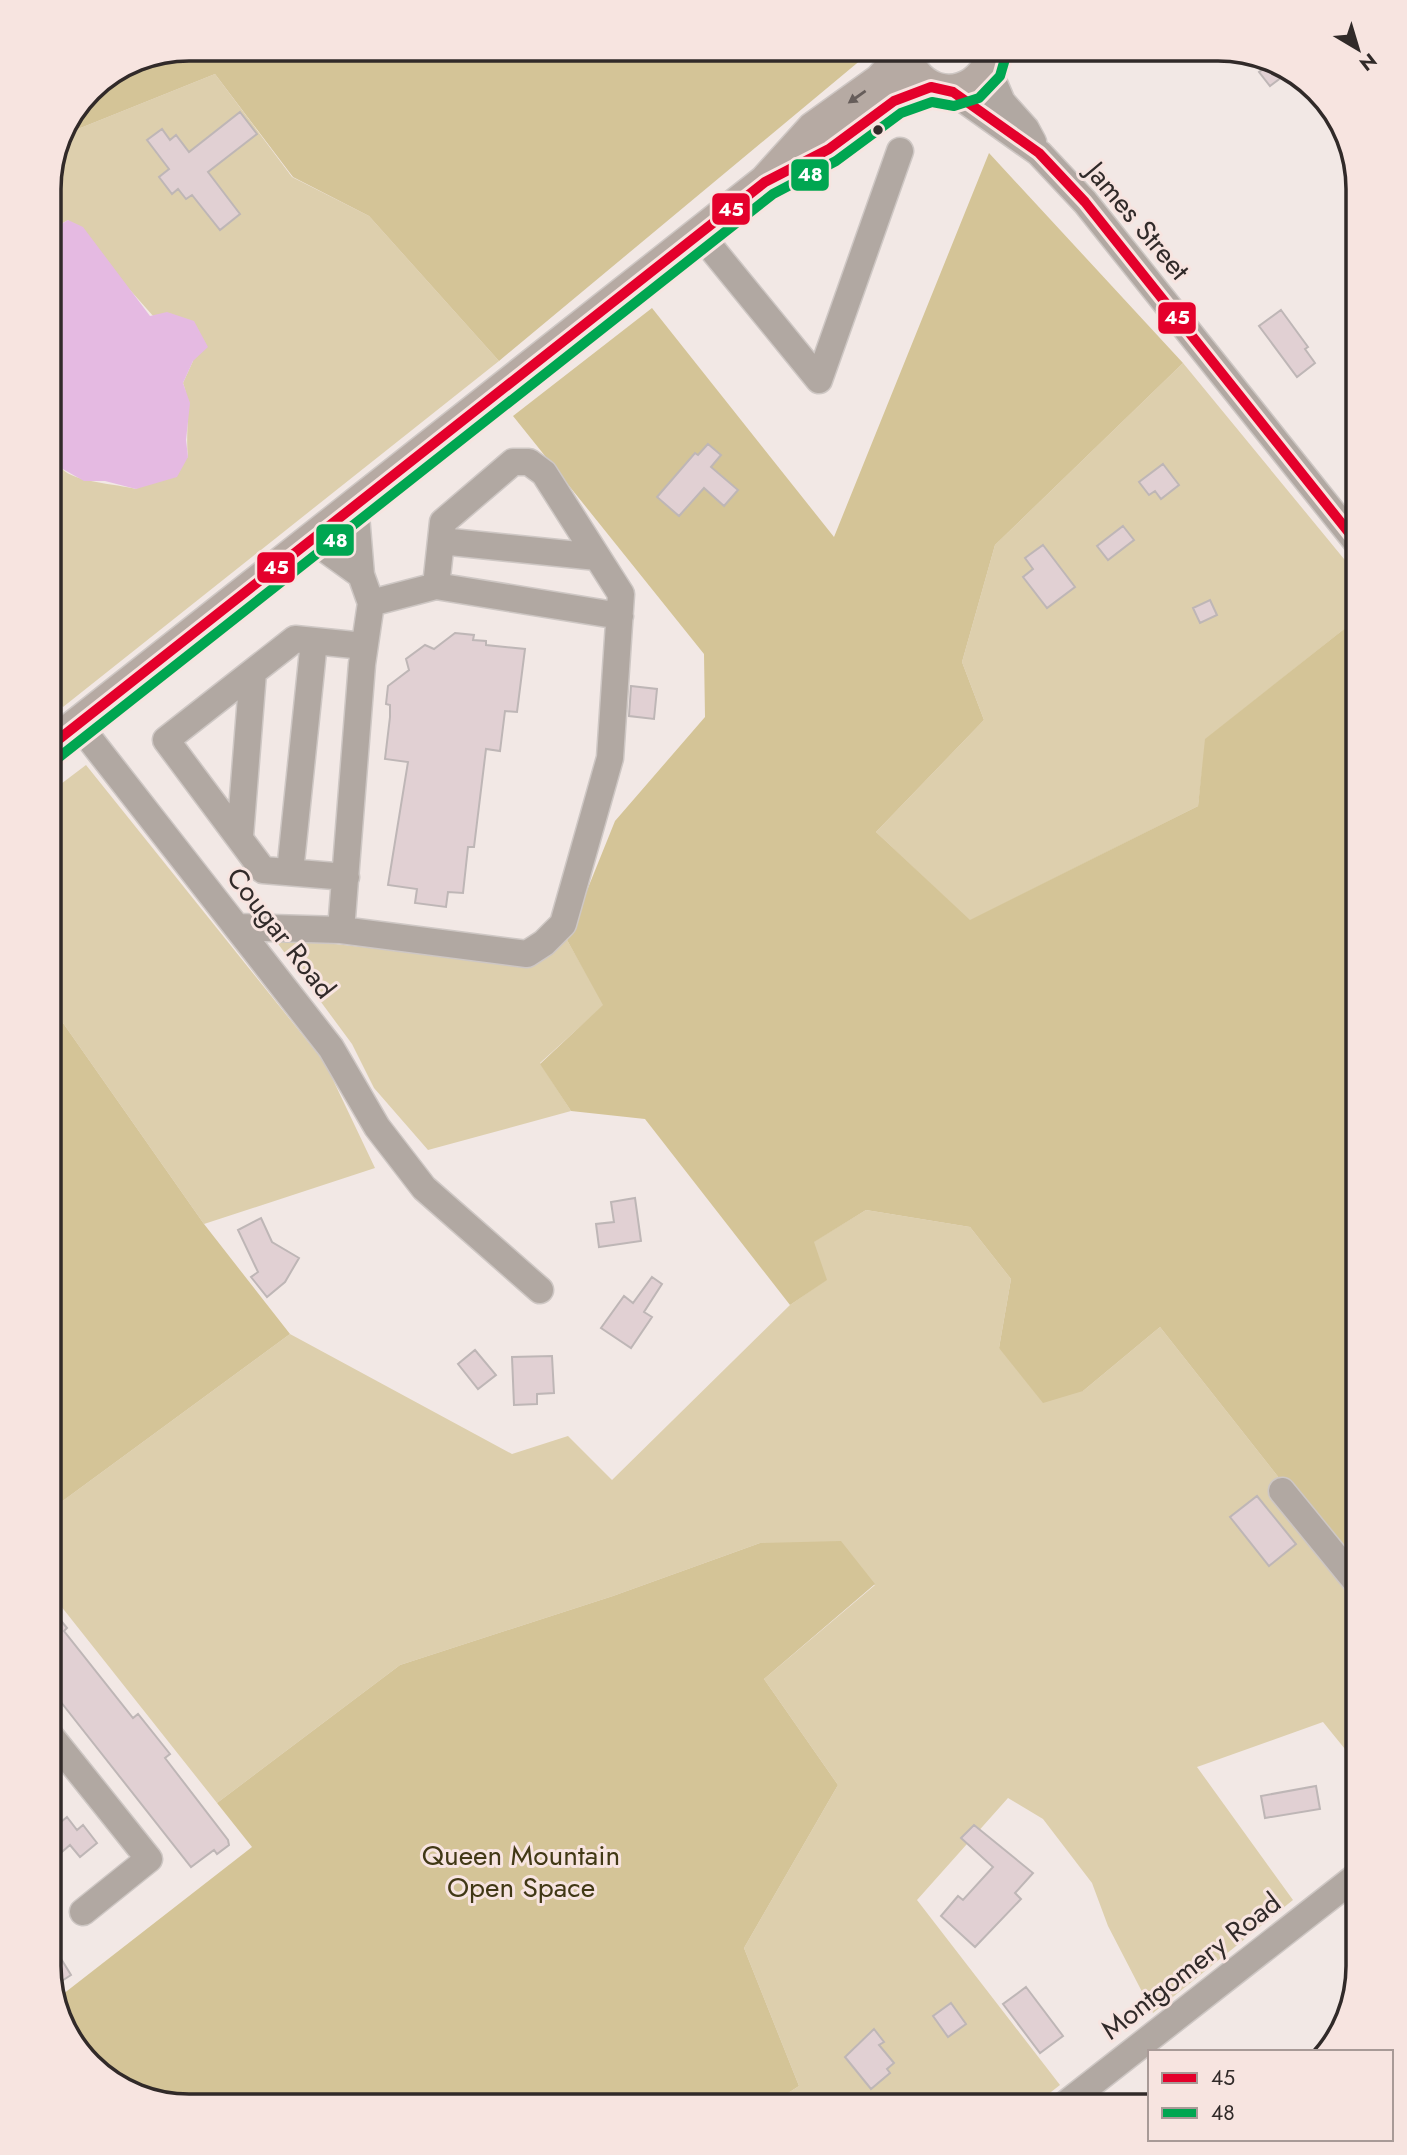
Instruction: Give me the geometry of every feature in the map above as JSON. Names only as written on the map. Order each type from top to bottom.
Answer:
[{"type":"main road","points":[[62,737],[765,182],[813,129],[880,81],[897,62]]},
{"type":"main road","points":[[910,62],[912,70],[942,90]]},
{"type":"main road","points":[[765,182],[830,149],[894,101],[972,86],[989,62]]},
{"type":"street","points":[[992,62],[1002,102],[1026,129],[1039,153]]},
{"type":"street","name":"James Street","points":[[942,90],[1039,153],[1093,212],[1346,529]]},
{"type":"street","points":[[699,233],[819,380],[900,151]]},
{"type":"street","points":[[237,927],[341,930],[527,954],[544,943],[563,924],[610,758],[621,594],[544,473],[529,462],[513,462],[443,522],[436,586]]},
{"type":"street","points":[[341,930],[371,603],[360,576],[355,504]]},
{"type":"street","points":[[311,539],[360,576]]},
{"type":"street","points":[[441,541],[597,557]]},
{"type":"street","points":[[371,603],[436,586],[620,616]]},
{"type":"street","points":[[346,877],[263,870],[166,740],[295,639],[365,646]]},
{"type":"street","points":[[290,872],[314,641]]},
{"type":"street","points":[[240,836],[253,672]]},
{"type":"street","name":"Cougar Road","points":[[78,724],[331,1048],[377,1127],[424,1188],[540,1290]]},
{"type":"street","points":[[1282,1491],[1346,1569]]},
{"type":"street","points":[[61,1749],[149,1859],[83,1912]]},
{"type":"street","name":"Montgomery Road","points":[[1078,2094],[1346,1884]]},
{"type":"shaded area","points":[[215,74],[292,177],[369,216],[499,361],[63,707],[62,469],[86,480],[136,489],[188,457],[188,411],[183,383],[193,361],[68,220],[62,223],[62,173],[76,130]]},
{"type":"shaded area","points":[[68,220],[83,227],[150,316],[167,312],[194,321],[208,347],[193,361],[183,383],[190,403],[186,440],[188,457],[177,477],[136,489],[105,481],[84,481],[62,468],[62,223]]},
{"type":"shaded area","points":[[1183,363],[1346,561],[1346,628],[1206,739],[1198,806],[970,921],[876,832],[984,720],[962,662],[995,545]]},
{"type":"shaded area","points":[[86,765],[325,1063],[375,1168],[204,1224],[62,1021],[62,783]]},
{"type":"shaded area","points":[[273,937],[529,966],[567,940],[604,1005],[540,1063],[571,1111],[428,1150],[374,1088],[352,1044]]},
{"type":"shaded area","points":[[866,1210],[970,1227],[1011,1279],[999,1348],[1083,1391],[1160,1327],[1346,1563],[1346,1750],[1323,1722],[1197,1767],[1293,1900],[1153,2013],[1108,1926],[1092,1883],[1043,1819],[1008,1798],[917,1900],[1060,2085],[1049,2094],[787,2094],[799,2086],[744,1948],[838,1785],[764,1679],[875,1585],[760,1543],[613,1596],[400,1665],[217,1803],[61,1606],[61,1502],[290,1334],[512,1454],[568,1436],[612,1480],[790,1305],[826,1280],[813,1242]]},
{"type":"green space","points":[[181,62],[858,62],[499,361],[369,216],[293,177],[215,74],[76,130],[99,99],[125,78],[148,68]]},
{"type":"green space","points":[[989,153],[1183,363],[995,545],[962,662],[984,720],[876,832],[970,920],[1198,806],[1205,739],[1346,627],[1346,1563],[1160,1327],[1083,1391],[1043,1403],[999,1348],[1011,1279],[970,1227],[866,1210],[814,1242],[827,1280],[790,1305],[645,1119],[571,1111],[540,1064],[603,1005],[567,940],[615,821],[705,717],[704,654],[513,416],[652,308],[834,537]]},
{"type":"green space","points":[[62,1021],[204,1224],[290,1334],[61,1502]]},
{"type":"green space","name":"Queen Mountain Open Space","points":[[841,1541],[875,1584],[764,1679],[838,1785],[744,1948],[799,2086],[787,2094],[181,2093],[156,2089],[125,2077],[99,2056],[78,2030],[65,1993],[252,1847],[217,1803],[400,1665],[613,1596],[760,1543]]},
{"type":"building","points":[[1263,69],[1281,78],[1270,86],[1259,72]]},
{"type":"building","points":[[240,112],[257,134],[208,172],[240,214],[220,230],[192,195],[186,199],[178,189],[172,194],[159,177],[169,169],[147,140],[162,129],[170,140],[176,135],[189,152]]},
{"type":"building","points":[[1281,310],[1308,347],[1305,349],[1315,363],[1297,377],[1259,326]]},
{"type":"building","points":[[708,444],[721,455],[711,467],[738,490],[724,506],[704,488],[679,516],[657,497],[695,453],[698,455]]},
{"type":"building","points":[[1163,464],[1179,485],[1161,499],[1155,491],[1149,495],[1139,482]]},
{"type":"building","points":[[1123,526],[1134,540],[1108,560],[1097,546]]},
{"type":"building","points":[[1043,545],[1075,587],[1047,608],[1023,577],[1033,569],[1025,558]]},
{"type":"building","points":[[1210,600],[1217,615],[1200,623],[1193,608]]},
{"type":"building","points":[[455,633],[474,635],[473,640],[486,641],[486,645],[525,649],[517,712],[505,711],[500,751],[486,749],[474,847],[468,847],[463,893],[448,892],[446,907],[415,903],[417,889],[388,885],[408,762],[385,759],[390,717],[390,705],[386,704],[388,686],[409,670],[406,659],[425,645],[434,649]]},
{"type":"building","points":[[631,686],[657,689],[654,719],[629,716]]},
{"type":"building","points":[[635,1198],[641,1241],[599,1247],[596,1224],[614,1222],[611,1202]]},
{"type":"building","points":[[261,1218],[272,1242],[299,1258],[285,1282],[267,1297],[251,1277],[258,1272],[238,1230]]},
{"type":"building","points":[[652,1277],[662,1284],[644,1312],[652,1317],[631,1348],[601,1328],[624,1296],[633,1303]]},
{"type":"building","points":[[475,1350],[496,1375],[478,1389],[458,1364]]},
{"type":"building","points":[[552,1356],[554,1393],[537,1394],[537,1404],[514,1405],[512,1357]]},
{"type":"building","points":[[1257,1496],[1296,1544],[1269,1566],[1230,1517]]},
{"type":"building","points":[[61,1621],[67,1628],[64,1631],[133,1718],[138,1714],[170,1754],[165,1758],[228,1840],[229,1845],[217,1854],[214,1850],[191,1867],[61,1702]]},
{"type":"building","points":[[1316,1786],[1320,1809],[1265,1818],[1261,1796]]},
{"type":"building","points":[[67,1817],[77,1830],[83,1825],[97,1843],[80,1857],[70,1845],[61,1853],[61,1822]]},
{"type":"building","points":[[974,1825],[1033,1873],[1015,1893],[1021,1899],[975,1947],[941,1916],[958,1896],[963,1900],[993,1867],[961,1838]]},
{"type":"building","points":[[61,1959],[71,1975],[62,1981]]},
{"type":"building","points":[[1026,1987],[1063,2036],[1040,2053],[1003,2004]]},
{"type":"building","points":[[951,2003],[966,2024],[948,2037],[933,2016]]},
{"type":"building","points":[[874,2029],[884,2042],[879,2045],[894,2063],[887,2069],[890,2073],[871,2089],[845,2057]]},
{"type":"transit line","name":"48","points":[[62,755],[773,194],[836,161],[901,113],[932,102],[954,106],[979,98],[1000,76],[1004,62]]},
{"type":"transit line","name":"45","points":[[62,737],[765,182],[829,149],[894,101],[931,87],[953,92],[1039,153],[1085,202],[1346,529]]}]
